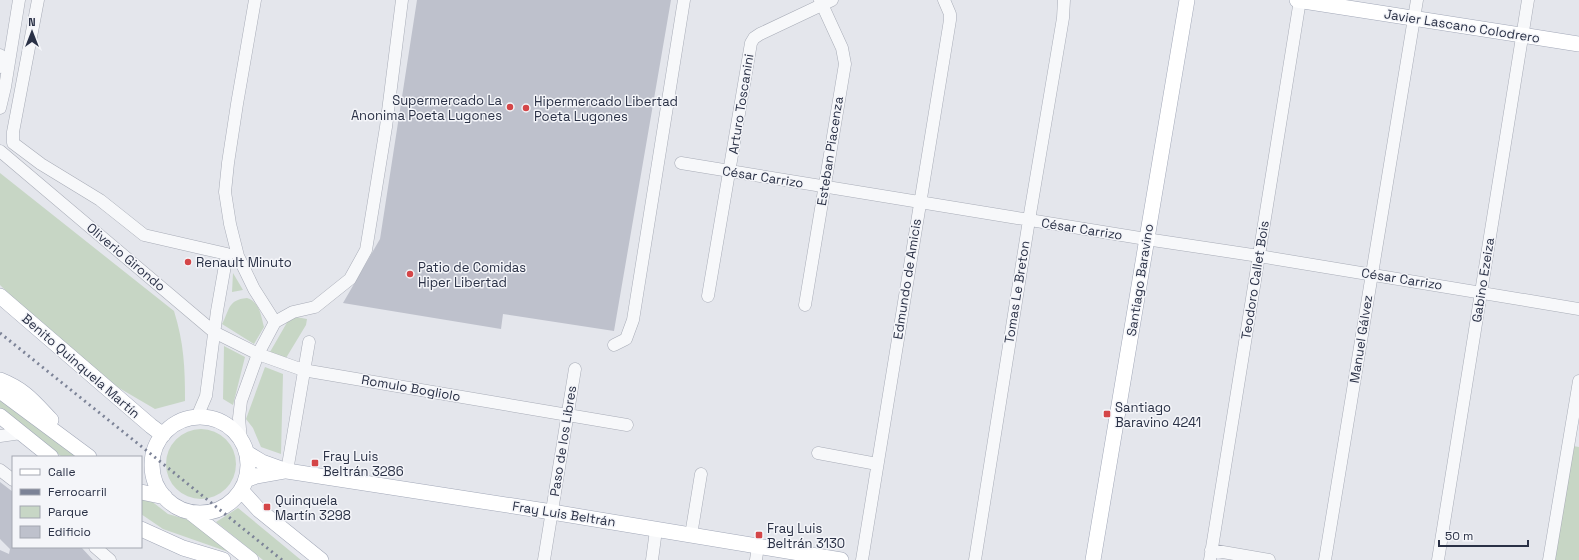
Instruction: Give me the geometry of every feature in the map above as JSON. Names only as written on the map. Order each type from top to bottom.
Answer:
[{"type":"main road","name":"Santiago Baravino","points":[[1093,560],[1187,0]]},
{"type":"main road","name":"Javier Lascano Colodrero","points":[[1299,0],[1579,44]]},
{"type":"main road","name":"Benito Quinquela Martín","points":[[0,296],[163,435]]},
{"type":"main road","points":[[0,380],[14,385],[24,392],[84,454]]},
{"type":"main road","points":[[0,391],[84,454]]},
{"type":"main road","points":[[0,416],[50,456]]},
{"type":"main road","points":[[251,560],[190,512],[174,505],[164,497],[154,479],[152,466],[147,458],[163,435],[179,422],[197,417],[209,418],[222,422],[233,430],[244,446],[262,462],[286,471]]},
{"type":"main road","points":[[244,446],[248,467],[243,485],[259,510],[321,560]]},
{"type":"main road","points":[[190,512],[202,512],[218,509],[227,505],[243,485],[256,476],[286,471]]},
{"type":"main road","name":"Fray Luis Beltrán","points":[[286,471],[691,535],[757,553],[840,560]]},
{"type":"main road","points":[[142,492],[164,497]]},
{"type":"main road","points":[[142,529],[183,548],[223,560]]},
{"type":"street","points":[[0,108],[2,86],[19,0]]},
{"type":"street","points":[[38,0],[13,132],[13,143],[41,164],[100,200],[144,235],[227,254],[216,311],[206,396],[197,417]]},
{"type":"street","points":[[255,0],[237,104],[225,192],[230,224],[238,256],[254,289],[275,322]]},
{"type":"street","points":[[244,446],[239,409],[258,354],[275,322],[293,312],[315,307],[350,278],[366,250],[386,127],[402,0]]},
{"type":"street","points":[[614,345],[626,338],[633,320],[684,0]]},
{"type":"street","name":"Edmundo de Amicis","points":[[862,560],[919,202],[950,20],[950,14],[944,0]]},
{"type":"street","name":"Tomas Le Breton","points":[[975,560],[1028,220],[1063,18],[1064,0]]},
{"type":"street","name":"Teodoro Callet Bois","points":[[1210,555],[1299,0]]},
{"type":"street","name":"Manuel Gálvez","points":[[1325,560],[1417,0]]},
{"type":"street","name":"Gabino Ezeiza","points":[[1438,560],[1528,0]]},
{"type":"street","name":"Arturo Toscanini","points":[[708,296],[751,43],[754,38],[760,34],[824,2]]},
{"type":"street","name":"Esteban Piacenza","points":[[805,305],[845,64],[842,48],[824,2]]},
{"type":"street","points":[[0,55],[0,67]]},
{"type":"street","name":"Oliverio Girondo","points":[[0,151],[214,332],[258,354]]},
{"type":"street","name":"César Carrizo","points":[[681,164],[1372,274],[1579,309]]},
{"type":"street","points":[[286,471],[309,342]]},
{"type":"street","name":"Romulo Bogliolo","points":[[258,354],[303,370],[627,425]]},
{"type":"street","name":"Paso de los Libres","points":[[544,560],[575,369]]},
{"type":"street","points":[[1549,560],[1574,441],[1579,381]]},
{"type":"street","points":[[0,436],[21,433]]},
{"type":"street","points":[[818,453],[877,464]]},
{"type":"street","points":[[0,470],[12,479]]},
{"type":"street","points":[[691,535],[701,474]]},
{"type":"street","points":[[652,560],[656,530]]},
{"type":"street","points":[[96,548],[110,560]]},
{"type":"street","points":[[1210,555],[1269,560]]},
{"type":"green space","points":[[0,173],[174,311],[180,334],[183,356],[185,401],[155,409],[114,385],[33,317],[0,285]]},
{"type":"green space","points":[[233,273],[243,290],[232,292]]},
{"type":"green space","points":[[247,298],[257,306],[261,314],[264,327],[254,344],[222,324],[232,303]]},
{"type":"green space","points":[[296,317],[307,319],[306,325],[286,358],[270,352],[289,319]]},
{"type":"green space","points":[[224,346],[245,357],[233,405],[223,399]]},
{"type":"green space","points":[[265,367],[283,374],[281,454],[261,447],[253,428],[246,419]]},
{"type":"green space","points":[[0,398],[79,456],[61,456],[0,408]]},
{"type":"green space","points":[[201,429],[220,435],[230,445],[236,464],[230,483],[220,493],[201,499],[182,493],[172,483],[166,464],[172,445],[182,435]]},
{"type":"green space","points":[[1573,446],[1579,447],[1579,560],[1554,560]]},
{"type":"green space","points":[[142,500],[150,500],[168,514],[197,522],[240,556],[163,529],[142,515]]},
{"type":"green space","points":[[238,508],[301,560],[263,560],[216,522]]},
{"type":"building","name":"Hipermercado Libertad Poeta Lugones","points":[[417,0],[671,0],[614,331],[503,314],[501,329],[343,303],[380,239]]},
{"type":"building","points":[[0,482],[12,491],[12,548],[82,548],[93,560],[0,560],[0,550],[9,554],[10,549],[0,539]]},
{"type":"railway","points":[[0,333],[282,560]]},
{"type":"place","name":"Supermercado La Anonima Poeta Lugones","points":[[510,107]]},
{"type":"place","name":"Hipermercado Libertad Poeta Lugones","points":[[526,108]]},
{"type":"place","name":"Renault Minuto","points":[[188,262]]},
{"type":"place","name":"Patio de Comidas Hiper Libertad","points":[[410,274]]},
{"type":"place","name":"Santiago Baravino 4241","points":[[1107,414]]},
{"type":"place","name":"Fray Luis Beltrán 3286","points":[[315,463]]},
{"type":"place","name":"Quinquela Martín 3298","points":[[267,507]]},
{"type":"place","name":"Fray Luis Beltrán 3130","points":[[759,535]]}]
